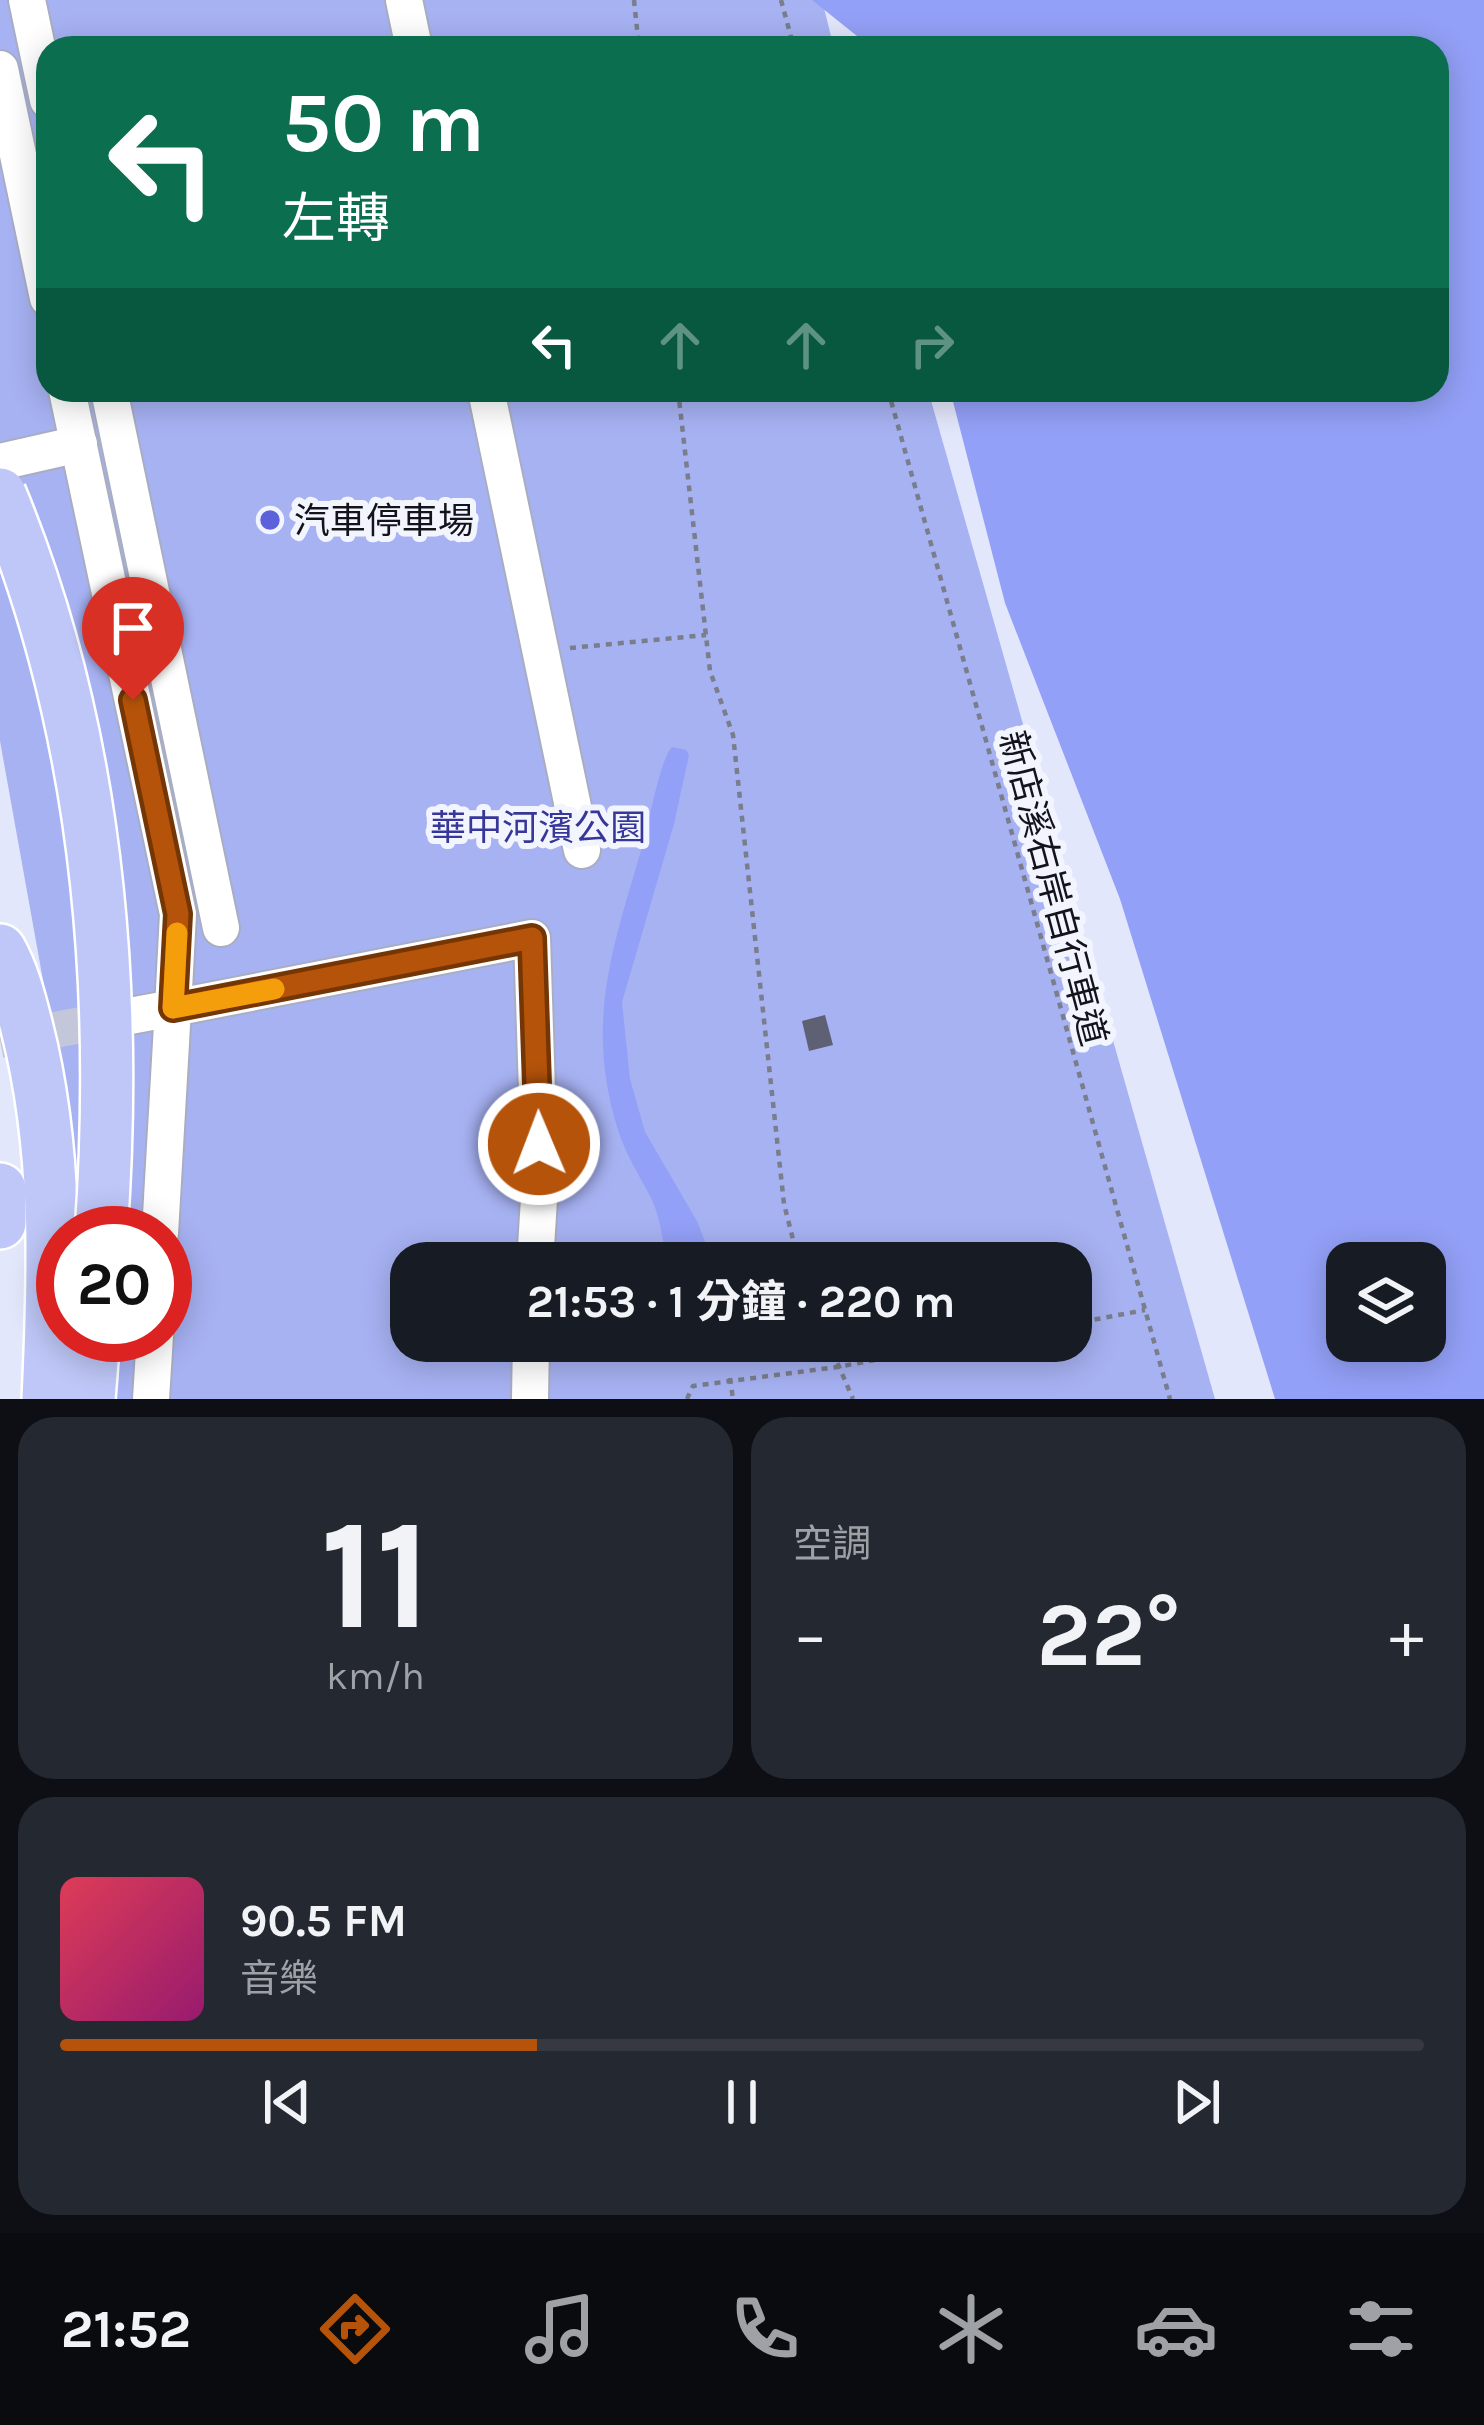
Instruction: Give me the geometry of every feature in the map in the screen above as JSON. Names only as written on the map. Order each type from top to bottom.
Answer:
[{"type":"highway","points":[[0,494],[62,675],[90,820],[105,973],[108,1076],[102,1206]]},
{"type":"highway","points":[[0,950],[13,972],[36,1066],[46,1135],[55,1248],[48,1399]]},
{"type":"highway","points":[[0,1189],[0,1223]]},
{"type":"highway","points":[[89,1399],[92,1362]]},
{"type":"lane","points":[[27,0],[36,43]]},
{"type":"lane","points":[[404,0],[412,36]]},
{"type":"lane","points":[[0,69],[36,241]]},
{"type":"lane","points":[[70,402],[178,914],[162,1206]]},
{"type":"lane","points":[[111,402],[221,928]]},
{"type":"lane","points":[[488,402],[582,850]]},
{"type":"lane","points":[[0,462],[79,443]]},
{"type":"lane","points":[[103,1021],[532,938],[540,1183],[536,1242]]},
{"type":"lane","points":[[151,1399],[153,1362]]},
{"type":"lane","points":[[530,1399],[531,1362]]},
{"type":"path","points":[[634,0],[638,36]]},
{"type":"path","points":[[781,0],[791,36]]},
{"type":"path","points":[[679,402],[710,671],[733,735],[784,1204],[794,1242]]},
{"type":"path","name":"新店溪右岸自行車道","points":[[891,402],[1170,1399]]},
{"type":"path","points":[[540,650],[706,635]]},
{"type":"path","points":[[1092,1320],[1145,1310]]},
{"type":"path","points":[[836,1362],[853,1399]]},
{"type":"path","points":[[687,1399],[693,1386],[730,1378],[860,1362]]},
{"type":"path","points":[[730,1378],[733,1399]]},
{"type":"green space","name":"華中河濱公園","points":[[0,0],[822,0],[831,36],[36,36],[36,402],[931,402],[1215,1399],[51,1399],[52,1362],[192,1362],[192,1206],[58,1206],[62,1086],[0,741]]},
{"type":"shaded area","points":[[812,0],[1484,0],[1484,1399],[1275,1399],[1120,899],[1005,603],[953,402],[1449,402],[1449,36],[857,36]]},
{"type":"shaded area","points":[[672,747],[689,755],[622,1002],[630,1079],[645,1132],[705,1242],[663,1242],[655,1208],[619,1133],[604,1057],[606,987],[613,953]]},
{"type":"building","points":[[825,1015],[833,1045],[809,1051],[802,1021]]},
{"type":"tunnel","points":[[0,1040],[103,1021]]},
{"type":"slow traffic","points":[[177,933],[173,1008],[274,989]]},
{"type":"place","name":"汽車停車場","points":[[270,520]]},
{"type":"route","points":[[133,700],[178,914],[173,1008],[532,938],[539,1144]]}]
